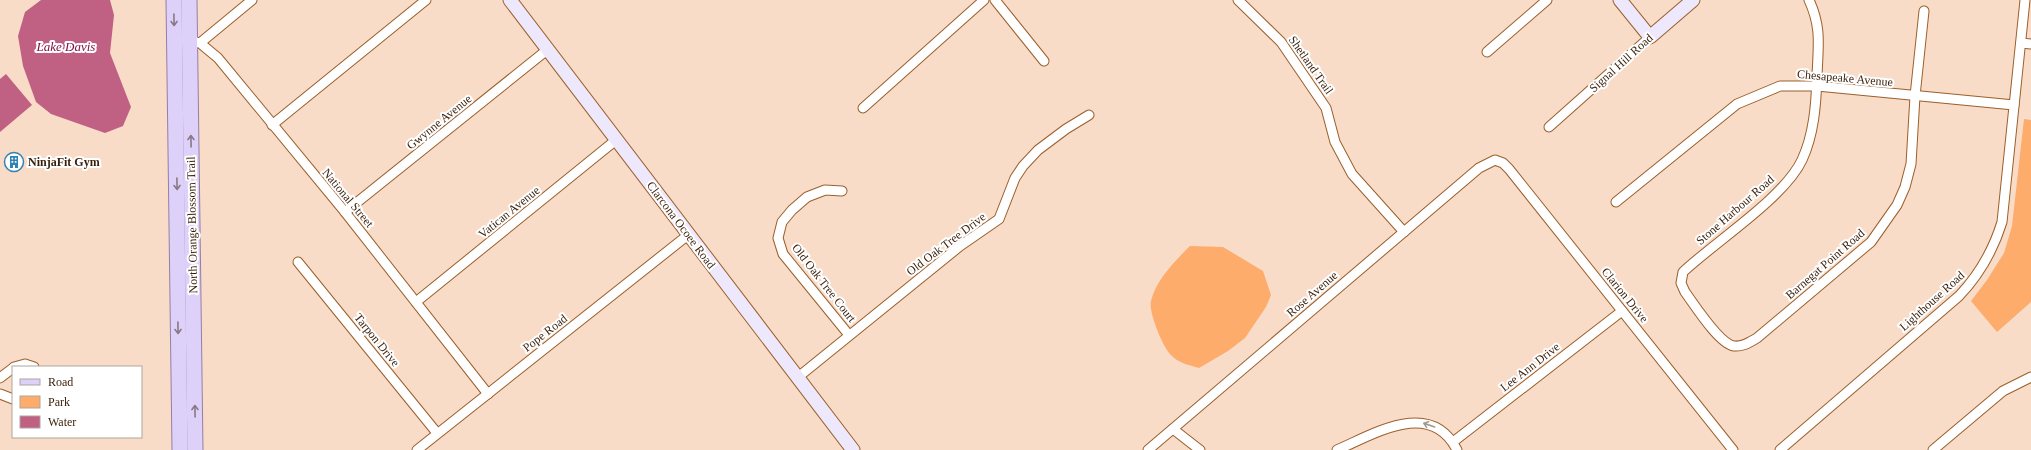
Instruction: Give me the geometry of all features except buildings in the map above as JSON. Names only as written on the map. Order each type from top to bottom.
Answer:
[{"type":"main road","name":"North Orange Blossom Trail","points":[[174,0],[188,41],[195,450]]},
{"type":"main road","name":"North Orange Blossom Trail","points":[[180,450],[178,299],[189,0]]},
{"type":"main road","name":"Clarcona Ocoee Road","points":[[510,0],[853,450]]},
{"type":"main road","points":[[1620,0],[1650,37]]},
{"type":"main road","name":"Signal Hill Road","points":[[1650,37],[1694,0]]},
{"type":"street","points":[[188,41],[252,0]]},
{"type":"street","points":[[272,125],[426,0]]},
{"type":"street","points":[[863,108],[984,0]]},
{"type":"street","points":[[995,0],[1044,61]]},
{"type":"street","name":"Shetland Trail","points":[[1238,0],[1281,42],[1326,108],[1335,142],[1352,174],[1404,232]]},
{"type":"street","points":[[1487,52],[1547,0]]},
{"type":"street","name":"Stone Harbour Road","points":[[1757,338],[1744,345],[1734,346],[1724,342],[1685,292],[1681,283],[1683,272],[1764,204],[1786,182],[1802,161],[1812,132],[1817,86],[1819,33],[1816,16],[1809,0]]},
{"type":"street","name":"Lighthouse Road","points":[[1780,450],[1959,296],[1974,280],[1995,245],[2002,222],[2025,0]]},
{"type":"street","name":"Barnegat Point Road","points":[[1757,338],[1871,242],[1894,210],[1905,187],[1911,164],[1915,96],[1924,11]]},
{"type":"street","name":"Signal Hill Road","points":[[1549,127],[1650,37]]},
{"type":"street","name":"National Street","points":[[188,41],[218,58],[345,212],[488,394]]},
{"type":"street","points":[[2021,43],[2031,44]]},
{"type":"street","name":"Gwynne Avenue","points":[[345,212],[547,50]]},
{"type":"street","name":"Chesapeake Avenue","points":[[1616,202],[1737,104],[1780,86],[1817,86],[2014,105]]},
{"type":"street","name":"Old Oak Tree Drive","points":[[797,378],[960,246],[999,220],[1015,178],[1023,166],[1038,150],[1066,129],[1089,115]]},
{"type":"street","name":"Vatican Avenue","points":[[416,302],[616,140]]},
{"type":"street","name":"Rose Avenue","points":[[1148,450],[1479,168],[1495,160]]},
{"type":"street","name":"Clarion Drive","points":[[1495,160],[1503,163],[1509,169],[1733,450]]},
{"type":"street","name":"Old Oak Tree Court","points":[[842,191],[825,190],[807,197],[782,222],[778,238],[783,254],[849,335]]},
{"type":"street","name":"Pope Road","points":[[417,450],[688,234]]},
{"type":"street","name":"Tarpon Drive","points":[[298,262],[437,433]]},
{"type":"street","points":[[178,299],[193,302]]},
{"type":"street","name":"Lee Ann Drive","points":[[1337,450],[1394,425],[1409,423],[1424,423],[1439,429],[1455,446],[1622,311]]},
{"type":"street","points":[[17,366],[25,364],[31,366]]},
{"type":"street","points":[[0,378],[12,368]]},
{"type":"street","points":[[1933,450],[2003,391],[2031,377]]},
{"type":"street","points":[[0,394],[12,399]]},
{"type":"street","points":[[1173,429],[1200,450]]},
{"type":"green space","points":[[2024,119],[2031,120],[2031,302],[1997,332],[1971,301],[1987,280],[2004,253],[2012,226]]},
{"type":"green space","points":[[1190,246],[1223,247],[1263,271],[1271,295],[1266,307],[1245,338],[1228,351],[1199,368],[1180,362],[1168,351],[1157,329],[1151,306],[1153,293],[1162,278],[1172,264]]},
{"type":"water","name":"Lake Davis","points":[[41,0],[110,0],[114,15],[110,53],[131,107],[123,126],[105,133],[51,114],[36,102],[23,66],[18,36],[25,12]]},
{"type":"water","points":[[6,74],[32,105],[0,132],[0,79]]},
{"type":"place","name":"NinjaFit Gym","points":[[14,162]]}]
